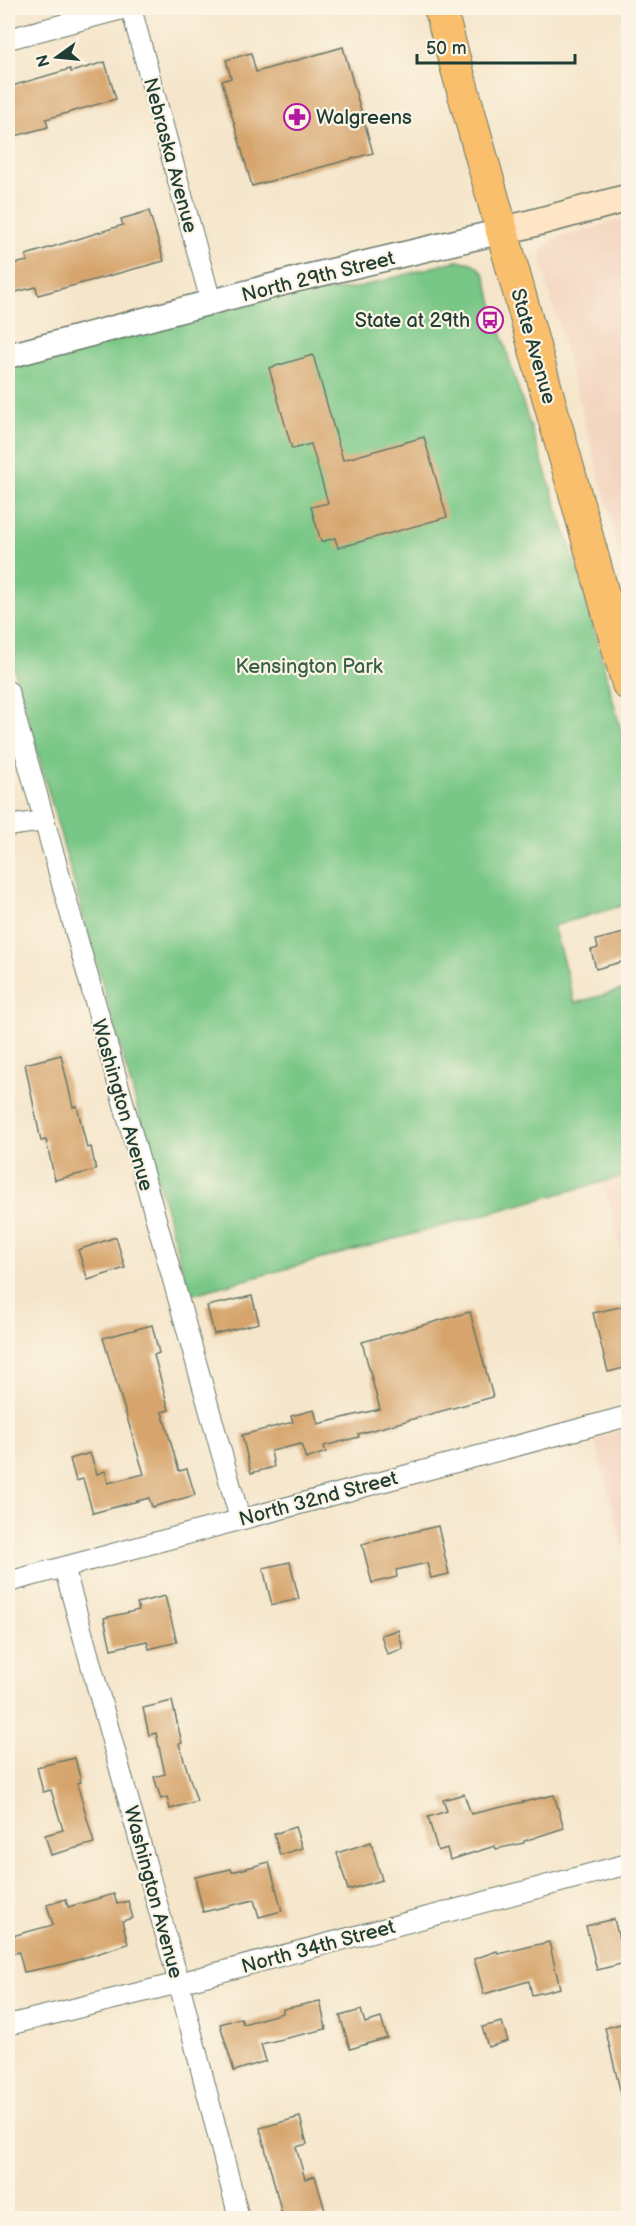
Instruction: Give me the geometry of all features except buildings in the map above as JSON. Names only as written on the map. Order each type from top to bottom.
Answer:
[{"type":"main road","name":"State Avenue","points":[[440,8],[628,684]]},
{"type":"main road","name":"North 29th Street","points":[[502,231],[628,198]]},
{"type":"street","points":[[8,39],[126,8]]},
{"type":"street","name":"Nebraska Avenue","points":[[131,8],[211,302]]},
{"type":"street","name":"North 29th Street","points":[[8,356],[302,278],[502,231]]},
{"type":"street","name":"Washington Avenue","points":[[8,691],[240,1519]]},
{"type":"street","points":[[8,826],[43,821]]},
{"type":"street","name":"North 32nd Street","points":[[8,1582],[628,1416]]},
{"type":"street","name":"Washington Avenue","points":[[64,1567],[179,1983],[239,2218]]},
{"type":"street","name":"North 34th Street","points":[[8,2025],[628,1867]]},
{"type":"shaded area","points":[[628,218],[628,582],[541,261],[542,248],[554,239]]},
{"type":"shaded area","points":[[628,1175],[628,1276],[603,1182]]},
{"type":"shaded area","points":[[628,1429],[628,1564],[594,1438]]},
{"type":"green space","name":"Kensington Park","points":[[455,261],[473,264],[485,276],[513,373],[581,580],[628,757],[628,904],[553,926],[575,1003],[628,988],[628,1175],[190,1295],[8,648],[8,370],[267,298],[356,288]]},
{"type":"place","name":"Walgreens","points":[[297,117]]},
{"type":"place","name":"State at 29th","points":[[490,320]]}]
